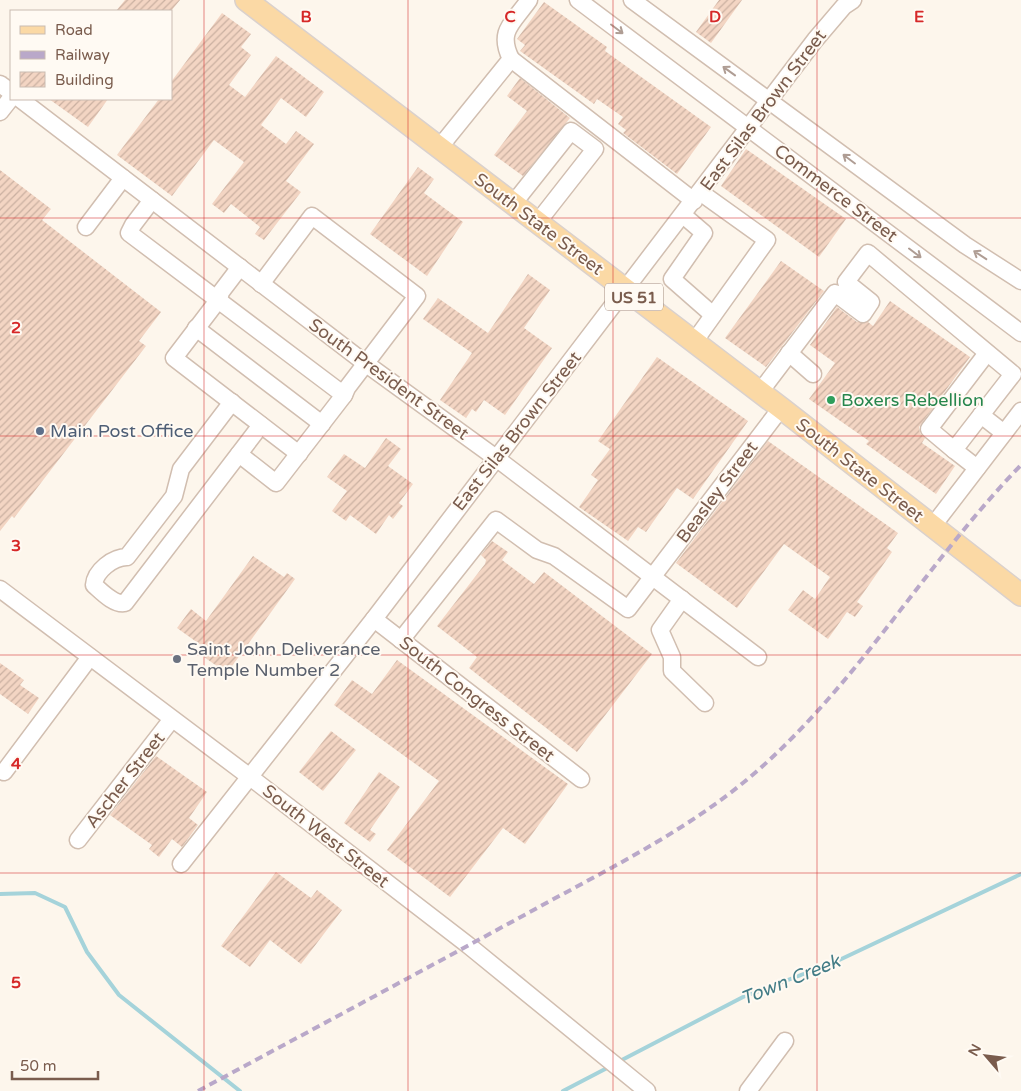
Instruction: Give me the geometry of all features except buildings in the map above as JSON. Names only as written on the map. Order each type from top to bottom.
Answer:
[{"type":"main road","name":"South State Street","points":[[246,0],[781,408],[932,527],[1021,594]]},
{"type":"street","points":[[529,0],[504,35],[504,46],[511,59],[697,196],[767,240],[694,342]]},
{"type":"street","name":"Commerce Street","points":[[578,0],[1021,333]]},
{"type":"street","name":"Commerce Street","points":[[632,0],[965,245],[1021,281]]},
{"type":"street","name":"East Silas Brown Street","points":[[181,864],[374,619],[683,215],[748,126],[848,2]]},
{"type":"street","points":[[439,148],[511,59]]},
{"type":"street","name":"South President Street","points":[[0,84],[8,102],[123,178],[261,284],[496,458],[758,657]]},
{"type":"street","points":[[513,204],[571,131],[595,149],[538,223]]},
{"type":"street","points":[[86,227],[123,178]]},
{"type":"street","points":[[155,202],[133,225],[132,235],[344,395]]},
{"type":"street","points":[[683,215],[704,233],[672,279],[714,315]]},
{"type":"street","points":[[239,454],[276,483],[344,395],[347,388],[368,364],[417,296],[312,216],[261,284]]},
{"type":"street","points":[[760,392],[835,293],[863,314],[871,302],[846,282],[868,253],[1013,374],[954,450]]},
{"type":"street","points":[[242,269],[221,292],[219,300],[174,358],[299,454]]},
{"type":"street","points":[[196,328],[322,424]]},
{"type":"street","points":[[977,468],[929,429],[987,353]]},
{"type":"street","points":[[789,354],[814,374]]},
{"type":"street","points":[[232,402],[181,469],[174,496],[127,558],[118,558],[102,569],[94,580],[94,585],[116,603],[125,602],[261,425]]},
{"type":"street","name":"Beasley Street","points":[[401,640],[496,520],[537,550],[554,556],[628,609],[781,408]]},
{"type":"street","points":[[932,527],[1021,411]]},
{"type":"street","points":[[981,415],[1004,433]]},
{"type":"street","name":"South West Street","points":[[0,589],[250,777],[468,946],[646,1090]]},
{"type":"street","points":[[682,599],[660,630],[672,657],[672,671],[705,703]]},
{"type":"street","name":"South Congress Street","points":[[374,619],[581,779]]},
{"type":"street","points":[[4,772],[90,658]]},
{"type":"street","name":"Ascher Street","points":[[78,840],[172,719]]},
{"type":"street","points":[[748,1091],[785,1041]]},
{"type":"waterway","name":"Town Creek","points":[[618,1062],[743,997],[835,962],[1021,874]]},
{"type":"waterway","name":"Town Creek","points":[[0,894],[35,893],[65,907],[87,952],[119,995],[240,1091]]},
{"type":"waterway","name":"Town Creek","points":[[563,1091],[609,1067]]},
{"type":"railway","points":[[198,1091],[646,849],[703,813],[730,793],[756,772],[793,737],[828,700],[954,541],[1021,465]]},
{"type":"place","name":"Boxers Rebellion","points":[[831,400]]},
{"type":"place","name":"Main Post Office","points":[[40,431]]},
{"type":"place","name":"Saint John Deliverance Temple Number 2","points":[[177,659]]}]
